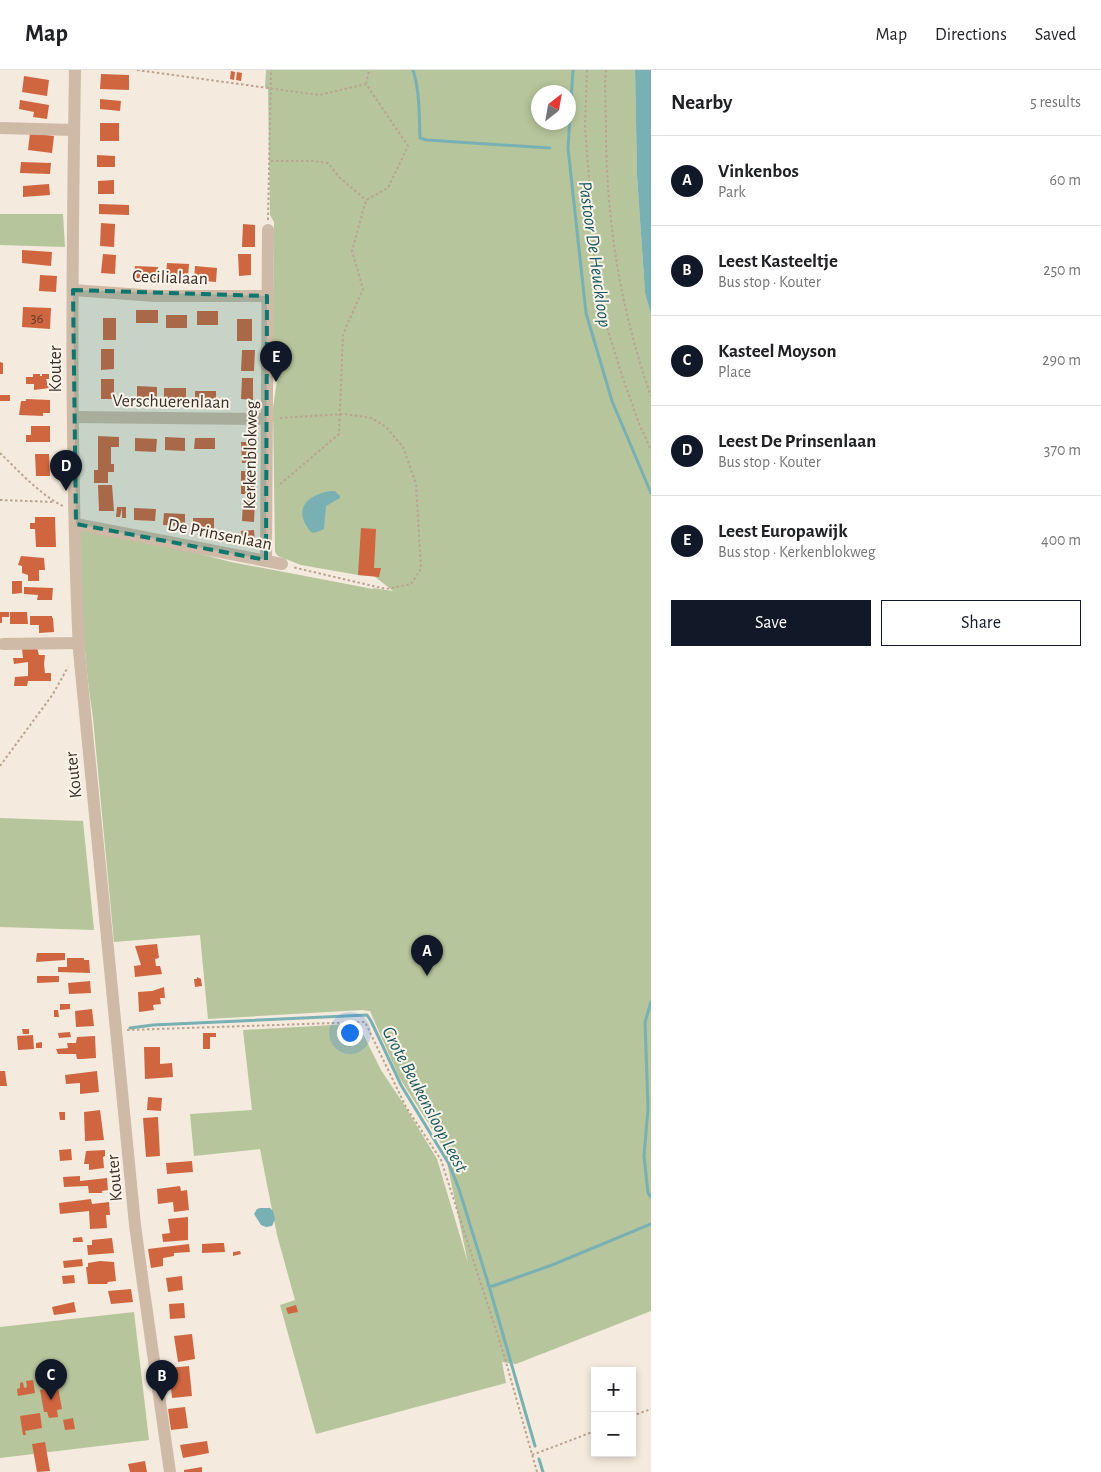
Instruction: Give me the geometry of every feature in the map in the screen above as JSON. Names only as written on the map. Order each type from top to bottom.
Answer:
[{"type":"street","name":"Kouter","points":[[75,70],[73,417],[74,510],[76,524],[75,562],[79,644],[87,741],[141,1274],[170,1472]]},
{"type":"street","points":[[0,128],[74,130]]},
{"type":"street","name":"Kerkenblokweg","points":[[266,560],[268,230]]},
{"type":"street","name":"Cecilialaan","points":[[73,290],[156,296],[267,296]]},
{"type":"street","name":"Verschuerenlaan","points":[[73,417],[268,419]]},
{"type":"street","name":"De Prinsenlaan","points":[[76,524],[282,564]]},
{"type":"street","points":[[3,644],[79,644]]},
{"type":"path","points":[[137,70],[319,95],[366,84]]},
{"type":"path","points":[[268,230],[271,70]]},
{"type":"path","points":[[266,495],[339,434],[343,334],[364,289],[352,251],[366,200],[388,188],[408,146],[366,84],[369,70]]},
{"type":"path","points":[[587,70],[585,126],[598,298],[623,379],[651,450]]},
{"type":"path","points":[[606,70],[606,162],[612,233],[623,301],[651,396]]},
{"type":"path","points":[[270,161],[328,163],[339,177],[366,200]]},
{"type":"path","name":"De Prinsenlaan","points":[[268,419],[340,414],[372,418],[386,427],[403,447],[416,484],[421,569],[412,584],[386,589],[282,564]]},
{"type":"path","points":[[0,453],[55,502],[74,510]]},
{"type":"path","points":[[0,500],[55,502]]},
{"type":"path","points":[[0,766],[53,694],[68,667]]},
{"type":"path","points":[[117,1030],[365,1022],[406,1107],[441,1160],[504,1355],[537,1472]]},
{"type":"path","points":[[636,1415],[651,1409]]},
{"type":"path","points":[[532,1455],[591,1433]]},
{"type":"highlighted area","points":[[73,290],[267,296],[266,560],[76,524]]},
{"type":"green space","points":[[266,70],[635,70],[637,176],[645,292],[651,315],[651,1311],[516,1364],[502,1362],[506,1383],[316,1434],[280,1305],[295,1300],[277,1235],[260,1149],[194,1156],[190,1114],[252,1110],[243,1030],[350,1024],[355,1026],[361,1030],[381,1070],[437,1159],[468,1263],[444,1148],[399,1077],[370,1011],[208,1019],[200,935],[114,942],[93,718],[84,645],[81,595],[80,522],[231,562],[373,589],[393,591],[374,576],[301,565],[278,556],[275,552],[273,408],[280,360],[270,359],[274,222],[270,215],[268,88],[265,87]]},
{"type":"green space","points":[[0,214],[63,214],[65,247],[0,245]]},
{"type":"green space","points":[[0,818],[83,821],[94,930],[0,927]]},
{"type":"green space","points":[[134,1312],[149,1440],[0,1458],[0,1327]]},
{"type":"water","points":[[635,70],[651,70],[651,315],[645,293],[637,176]]},
{"type":"water","points":[[335,491],[340,498],[326,506],[324,529],[312,533],[303,518],[302,511],[304,505],[314,496]]},
{"type":"water","points":[[260,1208],[270,1208],[273,1211],[275,1219],[272,1226],[266,1227],[261,1225],[254,1214]]},
{"type":"building","points":[[231,71],[235,72],[234,80],[230,79]]},
{"type":"building","points":[[237,72],[242,73],[241,81],[236,80]]},
{"type":"building","points":[[101,74],[129,75],[129,90],[100,89]]},
{"type":"building","points":[[24,76],[49,80],[47,96],[22,92]]},
{"type":"building","points":[[100,99],[121,101],[120,111],[100,109]]},
{"type":"building","points":[[20,100],[49,105],[47,119],[33,117],[34,112],[19,109]]},
{"type":"building","points":[[100,123],[119,123],[119,141],[100,141]]},
{"type":"building","points":[[30,133],[54,136],[52,153],[28,150]]},
{"type":"building","points":[[97,155],[115,156],[115,167],[97,167]]},
{"type":"building","points":[[21,162],[51,163],[50,174],[20,173]]},
{"type":"building","points":[[114,180],[114,194],[98,194],[98,181]]},
{"type":"building","points":[[49,184],[50,195],[23,197],[23,186]]},
{"type":"building","points":[[99,204],[129,205],[129,215],[99,214]]},
{"type":"building","points":[[101,223],[115,224],[114,247],[100,246]]},
{"type":"building","points":[[243,224],[255,225],[255,247],[242,247]]},
{"type":"building","points":[[22,250],[52,252],[51,266],[22,263]]},
{"type":"building","points":[[103,254],[116,255],[115,274],[101,273]]},
{"type":"building","points":[[238,254],[251,254],[251,275],[239,276]]},
{"type":"building","points":[[167,263],[189,264],[188,277],[166,276]]},
{"type":"building","points":[[135,266],[158,267],[157,280],[134,278]]},
{"type":"building","points":[[195,266],[217,268],[216,282],[194,280]]},
{"type":"building","points":[[40,275],[57,276],[56,292],[39,291]]},
{"type":"building","points":[[23,307],[51,308],[50,329],[22,327]]},
{"type":"building","points":[[136,310],[158,310],[158,323],[136,323]]},
{"type":"building","points":[[197,311],[218,311],[218,325],[197,325]]},
{"type":"building","points":[[166,315],[187,315],[187,328],[166,328]]},
{"type":"building","points":[[103,318],[116,318],[116,340],[103,340]]},
{"type":"building","points":[[237,319],[252,319],[252,341],[237,341]]},
{"type":"building","points":[[101,349],[114,349],[114,369],[101,370]]},
{"type":"building","points":[[242,350],[255,350],[254,371],[241,371]]},
{"type":"building","points":[[0,362],[3,363],[3,374],[0,374]]},
{"type":"building","points":[[33,374],[40,374],[42,376],[42,374],[49,374],[49,379],[46,379],[47,382],[50,382],[50,388],[34,390],[34,384],[26,384],[26,377],[33,377]]},
{"type":"building","points":[[242,378],[253,378],[253,400],[241,399]]},
{"type":"building","points":[[101,379],[114,379],[114,399],[101,399]]},
{"type":"building","points":[[137,386],[157,387],[157,401],[137,400]]},
{"type":"building","points":[[164,388],[186,388],[186,402],[164,402]]},
{"type":"building","points":[[195,391],[216,391],[216,403],[195,403]]},
{"type":"building","points":[[0,395],[10,395],[10,401],[0,401]]},
{"type":"building","points":[[26,399],[50,400],[50,413],[43,413],[43,416],[19,415],[21,401],[26,401]]},
{"type":"building","points":[[31,426],[50,426],[50,442],[26,442],[26,435],[31,435]]},
{"type":"building","points":[[98,436],[119,437],[119,447],[111,447],[111,464],[114,464],[114,472],[108,472],[108,483],[94,483],[94,470],[98,470]]},
{"type":"building","points":[[165,437],[185,438],[185,451],[165,450]]},
{"type":"building","points":[[135,438],[157,439],[156,452],[135,451]]},
{"type":"building","points":[[195,438],[215,438],[215,449],[194,449]]},
{"type":"building","points":[[241,442],[254,442],[255,463],[242,463]]},
{"type":"building","points":[[35,454],[49,454],[50,476],[36,476]]},
{"type":"building","points":[[241,471],[254,471],[254,494],[241,494]]},
{"type":"building","points":[[98,485],[112,485],[114,511],[99,511]]},
{"type":"building","points":[[243,500],[255,500],[254,522],[242,521]]},
{"type":"building","points":[[117,507],[126,507],[126,518],[122,518],[122,508],[120,517],[116,517]]},
{"type":"building","points":[[134,508],[156,509],[155,521],[134,520]]},
{"type":"building","points":[[164,513],[185,514],[185,526],[163,525]]},
{"type":"building","points":[[35,517],[55,517],[56,547],[36,547],[35,529],[30,529],[30,523],[35,523]]},
{"type":"building","points":[[193,518],[214,518],[214,530],[193,530]]},
{"type":"building","points":[[361,528],[376,529],[374,568],[381,568],[379,577],[358,575]]},
{"type":"building","points":[[254,530],[255,543],[242,543],[241,531]]},
{"type":"building","points":[[21,556],[44,558],[45,570],[39,570],[39,581],[28,581],[28,575],[22,573],[22,566],[18,565]]},
{"type":"building","points":[[12,581],[22,581],[22,593],[12,594]]},
{"type":"building","points":[[24,587],[53,588],[52,600],[37,600],[38,595],[24,594]]},
{"type":"building","points":[[0,612],[9,612],[9,617],[2,617],[2,623],[0,623]]},
{"type":"building","points":[[10,612],[27,612],[28,624],[10,624]]},
{"type":"building","points":[[30,616],[52,616],[54,632],[39,633],[39,625],[30,625]]},
{"type":"building","points":[[22,648],[37,648],[39,655],[45,655],[45,673],[51,673],[51,681],[28,681],[27,686],[14,686],[15,677],[28,676],[28,662],[14,664],[13,658],[23,658]]},
{"type":"building","points":[[157,944],[159,958],[155,959],[156,966],[160,966],[162,974],[135,977],[134,966],[141,965],[135,946]]},
{"type":"building","points":[[37,953],[65,953],[65,960],[36,962]]},
{"type":"building","points":[[67,958],[84,958],[84,960],[89,960],[90,973],[58,972],[58,967],[67,967]]},
{"type":"building","points":[[37,976],[59,976],[59,982],[37,983]]},
{"type":"building","points":[[197,977],[201,979],[202,986],[195,987],[194,979],[197,979]]},
{"type":"building","points":[[90,981],[91,993],[69,994],[68,983]]},
{"type":"building","points":[[164,987],[165,998],[160,998],[161,1004],[153,1005],[154,1010],[139,1012],[138,992],[152,991]]},
{"type":"building","points":[[60,1004],[70,1004],[70,1009],[60,1010]]},
{"type":"building","points":[[92,1009],[94,1026],[76,1027],[75,1011]]},
{"type":"building","points":[[54,1010],[58,1010],[59,1017],[54,1017]]},
{"type":"building","points":[[22,1029],[29,1029],[29,1034],[23,1034]]},
{"type":"building","points":[[70,1032],[71,1037],[59,1038],[58,1033]]},
{"type":"building","points":[[203,1033],[216,1033],[216,1037],[210,1037],[210,1049],[203,1049]]},
{"type":"building","points":[[33,1035],[34,1049],[18,1050],[17,1036]]},
{"type":"building","points":[[95,1036],[96,1058],[77,1059],[76,1054],[58,1054],[56,1049],[68,1048],[67,1043],[76,1043],[77,1037]]},
{"type":"building","points":[[42,1042],[42,1048],[36,1048],[36,1043]]},
{"type":"building","points":[[144,1047],[160,1047],[160,1064],[172,1063],[173,1077],[145,1079]]},
{"type":"building","points":[[0,1071],[5,1071],[7,1086],[0,1086]]},
{"type":"building","points":[[97,1071],[99,1092],[80,1094],[80,1083],[66,1084],[65,1075]]},
{"type":"building","points":[[148,1097],[162,1098],[161,1111],[147,1110]]},
{"type":"building","points":[[100,1110],[104,1140],[85,1141],[84,1112]]},
{"type":"building","points":[[59,1112],[65,1112],[65,1120],[60,1120]]},
{"type":"building","points":[[158,1117],[160,1156],[146,1157],[143,1118]]},
{"type":"building","points":[[71,1149],[72,1160],[60,1161],[59,1150]]},
{"type":"building","points":[[105,1150],[105,1156],[103,1157],[104,1168],[89,1170],[89,1164],[84,1164],[86,1151]]},
{"type":"building","points":[[192,1161],[193,1172],[167,1174],[166,1163]]},
{"type":"building","points":[[80,1176],[80,1181],[107,1178],[108,1190],[102,1191],[102,1193],[89,1193],[88,1186],[64,1187],[63,1177]]},
{"type":"building","points":[[180,1186],[181,1191],[187,1190],[189,1210],[174,1212],[173,1202],[158,1204],[157,1189]]},
{"type":"building","points":[[91,1199],[92,1204],[109,1202],[110,1215],[106,1215],[107,1228],[90,1229],[89,1211],[60,1214],[59,1203]]},
{"type":"building","points":[[188,1217],[188,1240],[163,1242],[162,1234],[170,1233],[168,1219]]},
{"type":"building","points":[[82,1237],[83,1242],[73,1242],[73,1238]]},
{"type":"building","points":[[112,1238],[114,1253],[88,1255],[87,1245],[92,1245],[92,1240]]},
{"type":"building","points":[[224,1243],[225,1252],[202,1253],[202,1244]]},
{"type":"building","points":[[189,1244],[190,1252],[174,1253],[174,1256],[163,1258],[163,1266],[151,1268],[148,1249]]},
{"type":"building","points":[[240,1251],[241,1254],[233,1256],[233,1252]]},
{"type":"building","points":[[82,1259],[83,1266],[64,1268],[63,1261]]},
{"type":"building","points":[[100,1261],[114,1262],[116,1281],[108,1282],[107,1284],[88,1284],[86,1267],[88,1267],[88,1263]]},
{"type":"building","points":[[74,1275],[75,1283],[63,1284],[62,1276]]},
{"type":"building","points":[[182,1276],[183,1290],[168,1292],[166,1278]]},
{"type":"building","points":[[131,1289],[133,1302],[111,1304],[108,1291]]},
{"type":"building","points":[[74,1302],[76,1312],[54,1315],[52,1307]]},
{"type":"building","points":[[184,1303],[185,1318],[170,1319],[169,1304]]},
{"type":"building","points":[[296,1305],[298,1312],[288,1314],[286,1308]]},
{"type":"building","points":[[192,1334],[195,1359],[178,1362],[174,1336]]},
{"type":"building","points":[[189,1366],[192,1396],[172,1398],[169,1368]]},
{"type":"building","points":[[33,1380],[35,1393],[18,1396],[17,1389],[20,1388],[20,1383],[23,1382],[24,1388],[27,1387],[26,1381]]},
{"type":"building","points":[[58,1387],[62,1409],[57,1410],[58,1417],[49,1418],[47,1412],[44,1412],[40,1390]]},
{"type":"building","points":[[185,1407],[188,1428],[171,1430],[168,1409]]},
{"type":"building","points":[[40,1413],[42,1428],[25,1431],[26,1435],[23,1435],[20,1416]]},
{"type":"building","points":[[73,1418],[75,1429],[65,1430],[63,1420]]},
{"type":"building","points":[[207,1441],[209,1453],[183,1458],[180,1445]]},
{"type":"building","points":[[45,1442],[50,1471],[37,1472],[32,1444]]},
{"type":"building","points":[[145,1461],[147,1472],[130,1472],[128,1464]]},
{"type":"building","points":[[202,1467],[202,1472],[184,1472],[184,1470]]},
{"type":"waterway","name":"Pastoor De Heuckloop","points":[[413,70],[418,95],[420,138],[550,148]]},
{"type":"waterway","name":"Pastoor De Heuckloop","points":[[573,70],[568,148],[586,313],[612,401],[651,493]]},
{"type":"waterway","name":"Grote Beukensloop Leest","points":[[651,1002],[645,1022],[648,1108],[644,1156],[648,1193],[651,1197]]},
{"type":"waterway","name":"Grote Beukensloop Leest","points":[[130,1028],[153,1025],[367,1015],[401,1085],[449,1164],[459,1189],[489,1286],[552,1265],[651,1224]]},
{"type":"waterway","points":[[489,1286],[535,1446]]},
{"type":"waterway","points":[[539,1459],[543,1472]]},
{"type":"place","name":"Leest Europawijk","points":[[276,382]]},
{"type":"place","name":"Leest De Prinsenlaan","points":[[66,491]]},
{"type":"place","name":"Vinkenbos","points":[[427,976]]},
{"type":"place","name":"Kasteel Moyson","points":[[51,1400]]},
{"type":"place","name":"Leest Kasteeltje","points":[[162,1401]]}]
